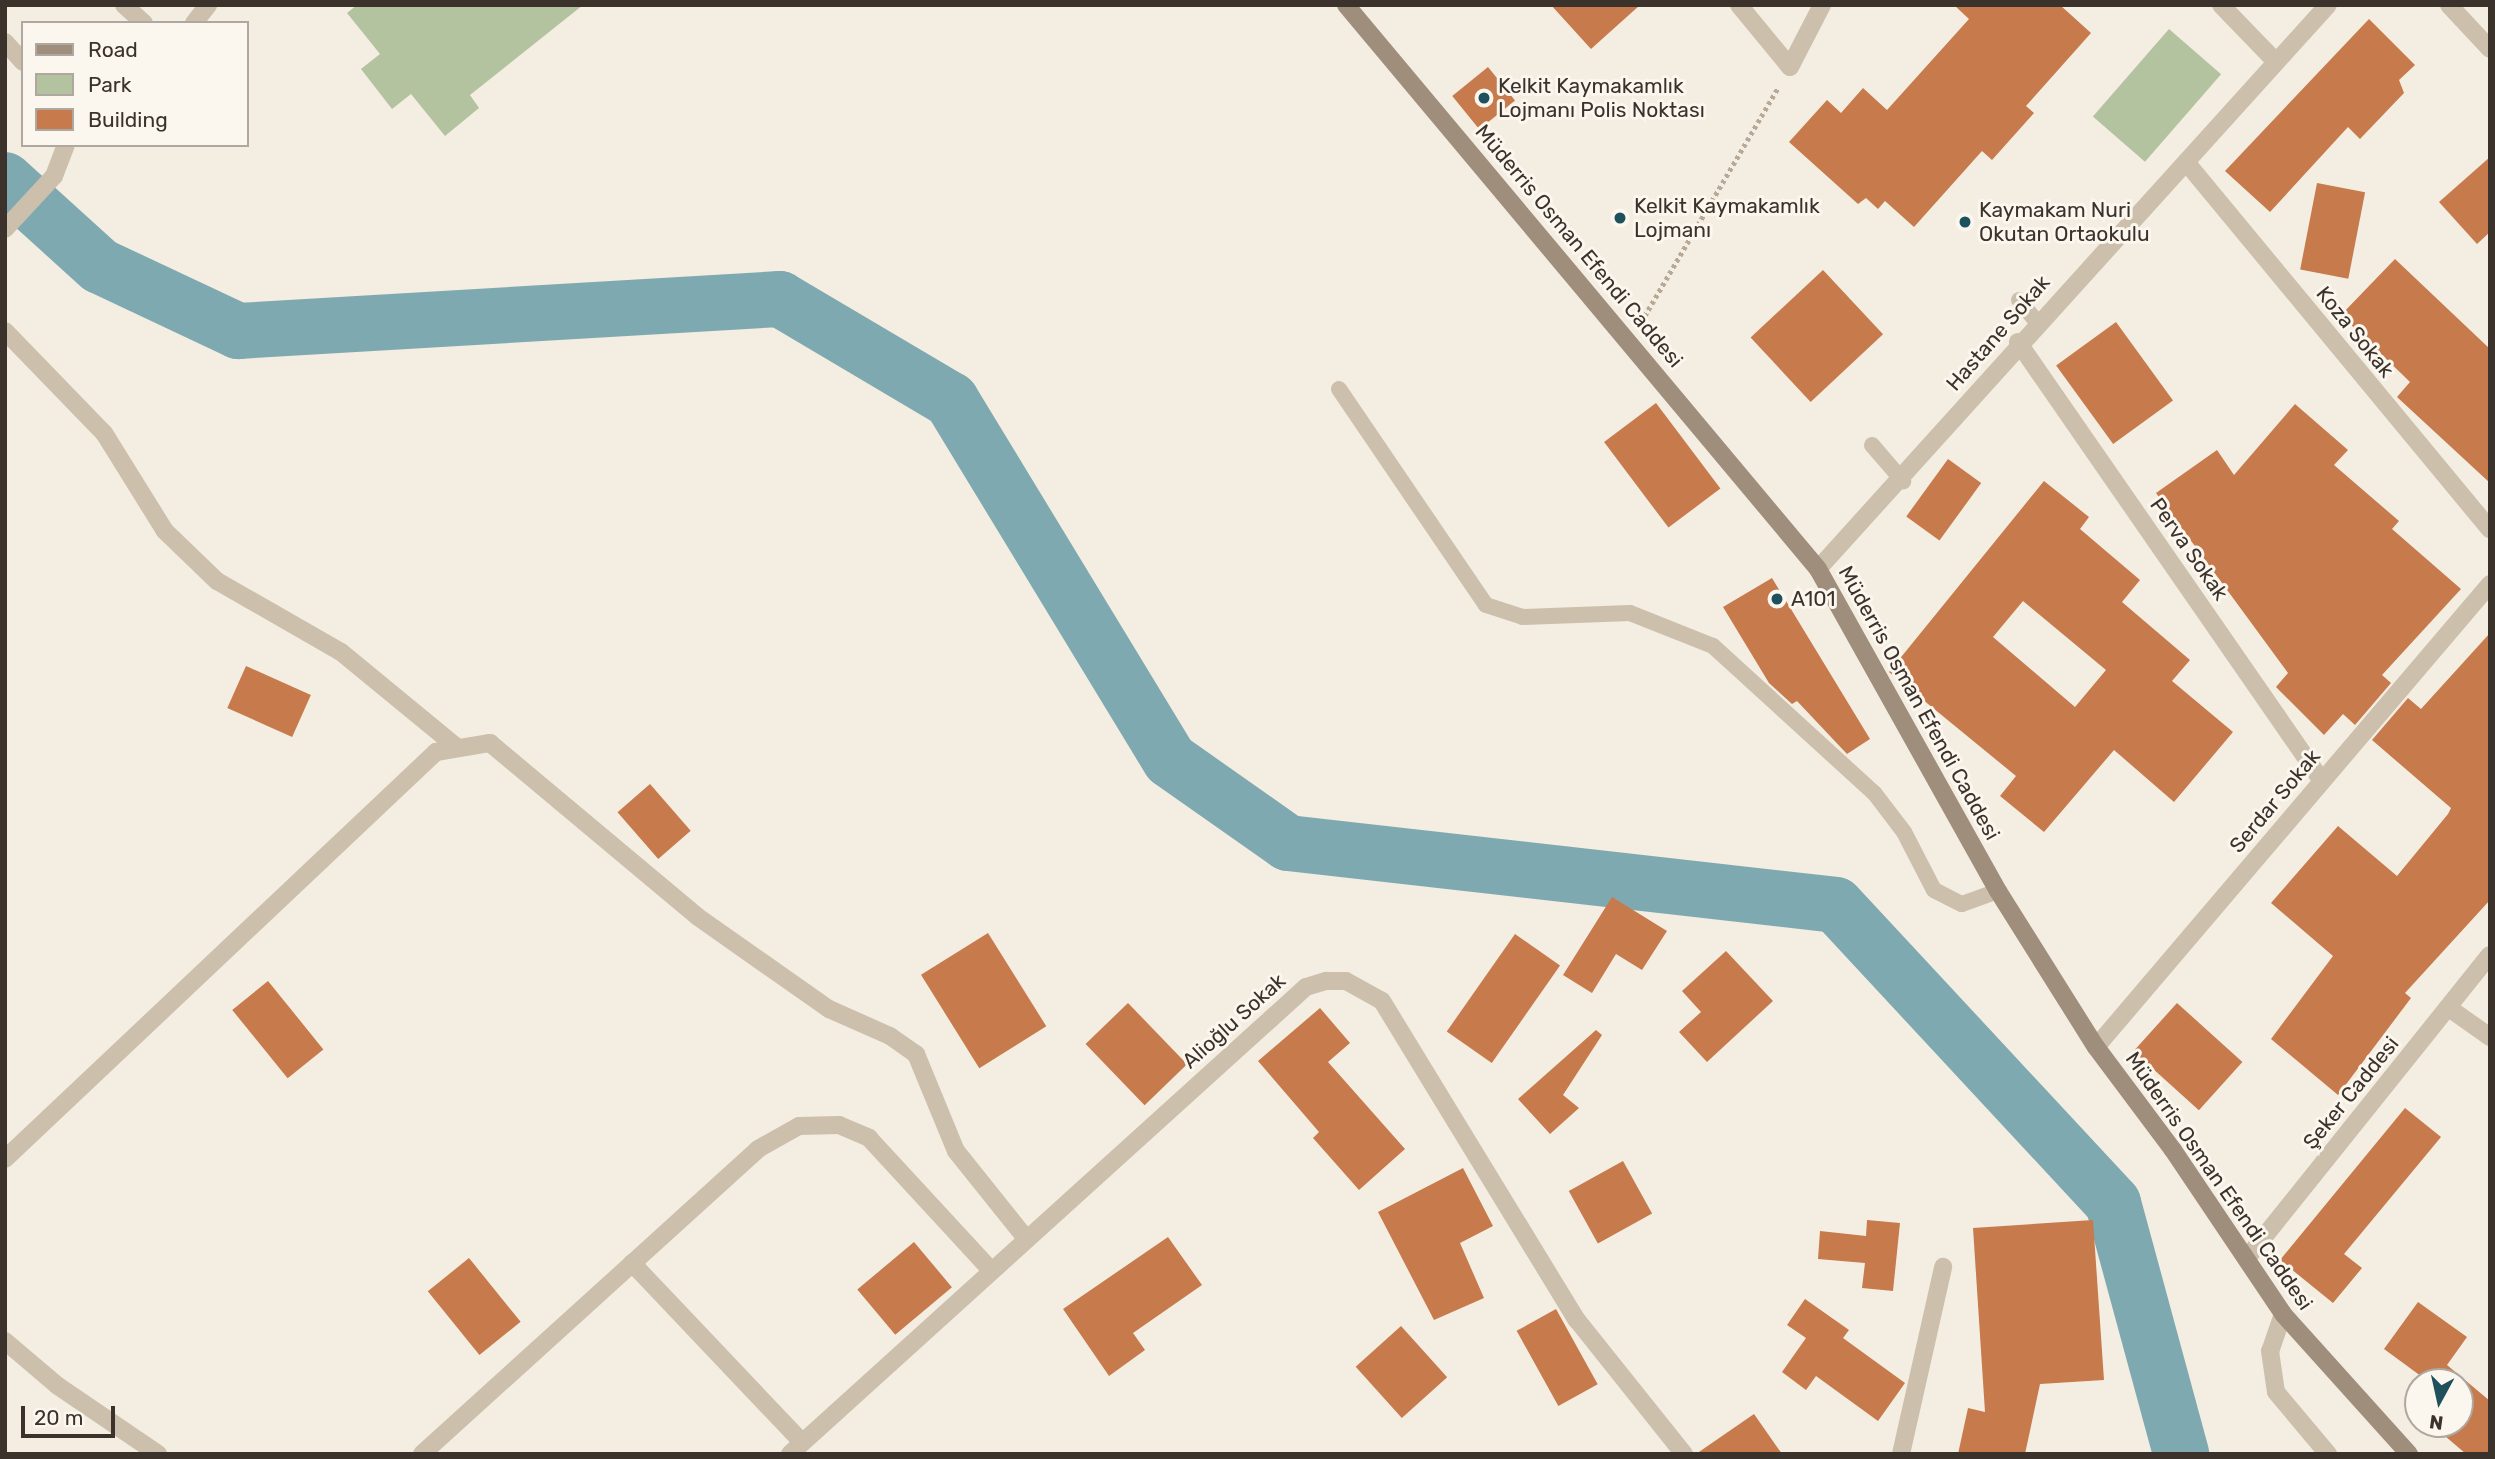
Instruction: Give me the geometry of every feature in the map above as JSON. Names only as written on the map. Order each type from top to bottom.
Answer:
[{"type":"main road","name":"Müderris Osman Efendi Caddesi","points":[[1346,5],[1630,341],[1818,569],[1998,891],[2096,1048],[2247,1258],[2283,1314],[2409,1454]]},
{"type":"street","points":[[124,5],[142,21]]},
{"type":"street","points":[[196,21],[208,5]]},
{"type":"street","points":[[1739,5],[1790,67],[1822,5]]},
{"type":"street","points":[[2221,5],[2276,62]]},
{"type":"street","name":"Hastane Sokak","points":[[1818,569],[1903,481],[2018,342],[2328,5]]},
{"type":"street","points":[[2449,5],[2490,49]]},
{"type":"street","points":[[5,42],[21,60]]},
{"type":"street","points":[[5,229],[54,176],[65,147]]},
{"type":"street","name":"Koza Sokak","points":[[2186,162],[2490,530]]},
{"type":"street","points":[[5,331],[104,433],[165,531],[218,581],[341,652],[458,748]]},
{"type":"street","name":"Perva Sokak","points":[[2018,342],[2322,781]]},
{"type":"street","name":"Serdar Sokak","points":[[2096,1048],[2490,584]]},
{"type":"street","points":[[5,1159],[436,752],[490,743],[698,917],[829,1009],[890,1036],[916,1054],[956,1151],[1025,1237]]},
{"type":"street","name":"Şeker Caddesi","points":[[2247,1258],[2490,955]]},
{"type":"street","name":"Alioğlu Sokak","points":[[796,1448],[1025,1237],[1307,987],[1346,981],[1382,1001],[1577,1320],[1684,1454]]},
{"type":"street","points":[[2449,1008],[2490,1037]]},
{"type":"street","points":[[422,1454],[758,1149],[799,1126],[822,1124],[869,1138],[990,1269]]},
{"type":"street","points":[[632,1263],[796,1448]]},
{"type":"street","points":[[1901,1454],[1943,1266]]},
{"type":"street","points":[[2283,1314],[2270,1351],[2276,1392],[2328,1454]]},
{"type":"street","points":[[5,1341],[58,1386],[158,1454]]},
{"type":"lane","points":[[2019,300],[2037,322]]},
{"type":"lane","points":[[1339,388],[1486,605],[1522,617],[1630,613],[1713,646],[1875,794],[1904,832],[1934,890],[1962,904],[1998,891]]},
{"type":"lane","points":[[1872,445],[1903,481]]},
{"type":"path","points":[[1630,341],[1790,67]]},
{"type":"green space","points":[[357,5],[583,5],[470,95],[479,108],[445,136],[411,94],[392,109],[361,69],[380,54],[347,13]]},
{"type":"green space","points":[[2169,29],[2221,74],[2145,162],[2093,117]]},
{"type":"building","points":[[1551,5],[1640,5],[1591,49]]},
{"type":"building","name":"Kaymakam Nuri Okutan Ortaokulu","points":[[1954,5],[2060,5],[2091,33],[2026,106],[2034,113],[1992,160],[1982,151],[1914,227],[1885,201],[1878,209],[1866,198],[1858,204],[1789,142],[1827,100],[1841,113],[1863,88],[1887,110],[1969,19]]},
{"type":"building","points":[[2369,19],[2415,65],[2399,80],[2404,93],[2360,139],[2348,127],[2270,212],[2225,171]]},
{"type":"building","name":"Kelkit Kaymakamlık Lojmanı Polis Noktası","points":[[1488,67],[1515,100],[1479,129],[1452,96]]},
{"type":"building","points":[[2490,157],[2490,232],[2477,244],[2439,202]]},
{"type":"building","points":[[2317,183],[2365,192],[2348,279],[2300,269]]},
{"type":"building","points":[[2395,259],[2490,349],[2490,483],[2397,397],[2410,382],[2341,315]]},
{"type":"building","points":[[1823,270],[1883,334],[1811,402],[1751,338]]},
{"type":"building","points":[[2116,322],[2173,400],[2113,444],[2056,365]]},
{"type":"building","points":[[1656,403],[1720,488],[1668,528],[1604,442]]},
{"type":"building","points":[[2295,404],[2348,450],[2334,465],[2399,521],[2392,529],[2461,589],[2382,675],[2391,683],[2355,725],[2343,714],[2324,735],[2276,687],[2288,673],[2156,493],[2217,450],[2234,475]]},
{"type":"building","points":[[1948,459],[1981,483],[1939,541],[1906,516]]},
{"type":"building","points":[[2044,481],[2089,517],[2080,529],[2140,580],[2122,602],[2190,660],[2172,681],[2233,732],[2174,802],[2114,750],[2044,832],[2000,796],[2016,776],[1889,672]],"holes":[[[2023,601],[2106,670],[2075,707],[1993,637]]]},
{"type":"building","points":[[1772,578],[1870,739],[1847,754],[1797,701],[1792,704],[1769,683],[1723,607]]},
{"type":"building","points":[[2490,633],[2490,900],[2405,993],[2411,998],[2338,1095],[2271,1039],[2333,956],[2271,903],[2338,826],[2397,876],[2448,814],[2451,808],[2372,740],[2408,698],[2421,709]]},
{"type":"building","points":[[246,666],[311,695],[292,737],[227,708]]},
{"type":"building","points":[[650,784],[691,831],[658,859],[618,812]]},
{"type":"building","points":[[1612,897],[1667,931],[1642,970],[1616,954],[1592,993],[1563,975]]},
{"type":"building","points":[[988,933],[1046,1026],[979,1068],[921,975]]},
{"type":"building","points":[[1515,934],[1560,966],[1492,1063],[1447,1031]]},
{"type":"building","points":[[1726,951],[1773,1001],[1707,1062],[1679,1032],[1701,1012],[1682,991]]},
{"type":"building","points":[[268,981],[323,1049],[288,1078],[232,1010]]},
{"type":"building","points":[[1128,1003],[1187,1064],[1145,1105],[1086,1044]]},
{"type":"building","points":[[2177,1003],[2242,1062],[2199,1110],[2134,1051]]},
{"type":"building","points":[[1320,1008],[1350,1043],[1328,1062],[1405,1149],[1359,1190],[1313,1138],[1319,1132],[1258,1061]]},
{"type":"building","points":[[1596,1030],[1602,1035],[1563,1095],[1579,1108],[1550,1134],[1518,1099]]},
{"type":"building","points":[[2405,1108],[2441,1137],[2344,1254],[2362,1268],[2333,1303],[2280,1260]]},
{"type":"building","points":[[1623,1161],[1652,1213],[1598,1244],[1569,1191]]},
{"type":"building","points":[[1463,1168],[1493,1226],[1460,1243],[1484,1298],[1434,1320],[1378,1212]]},
{"type":"building","points":[[1867,1220],[1900,1223],[1893,1291],[1862,1288],[1865,1263],[1818,1259],[1820,1231],[1866,1236]]},
{"type":"building","points":[[2093,1220],[2104,1380],[2040,1384],[2025,1454],[1958,1454],[1968,1408],[1985,1412],[1973,1228]]},
{"type":"building","points":[[1168,1237],[1202,1285],[1133,1333],[1145,1350],[1109,1376],[1063,1309]]},
{"type":"building","points":[[914,1242],[952,1287],[895,1335],[857,1290]]},
{"type":"building","points":[[469,1258],[521,1322],[479,1355],[428,1291]]},
{"type":"building","points":[[1805,1299],[1849,1330],[1843,1338],[1905,1383],[1878,1421],[1816,1376],[1806,1390],[1782,1372],[1806,1338],[1787,1325]]},
{"type":"building","points":[[2418,1302],[2467,1337],[2447,1365],[2451,1368],[2410,1368],[2384,1349]]},
{"type":"building","points":[[1556,1309],[1598,1384],[1558,1406],[1517,1331]]},
{"type":"building","points":[[1401,1326],[1447,1377],[1402,1418],[1356,1367]]},
{"type":"building","points":[[2474,1388],[2490,1401],[2490,1454],[2466,1454],[2447,1438],[2474,1438]]},
{"type":"building","points":[[1754,1414],[1782,1454],[1696,1454]]},
{"type":"waterway","points":[[5,180],[100,266],[238,331],[780,299],[951,400],[1170,760],[1288,843],[1836,905],[2113,1203],[2181,1454]]},
{"type":"place","name":"Kelkit Kaymakamlık Lojmanı Polis Noktası","points":[[1484,98]]},
{"type":"place","name":"Kelkit Kaymakamlık Lojmanı","points":[[1620,218]]},
{"type":"place","name":"Kaymakam Nuri Okutan Ortaokulu","points":[[1965,222]]},
{"type":"place","name":"A101","points":[[1777,599]]}]
